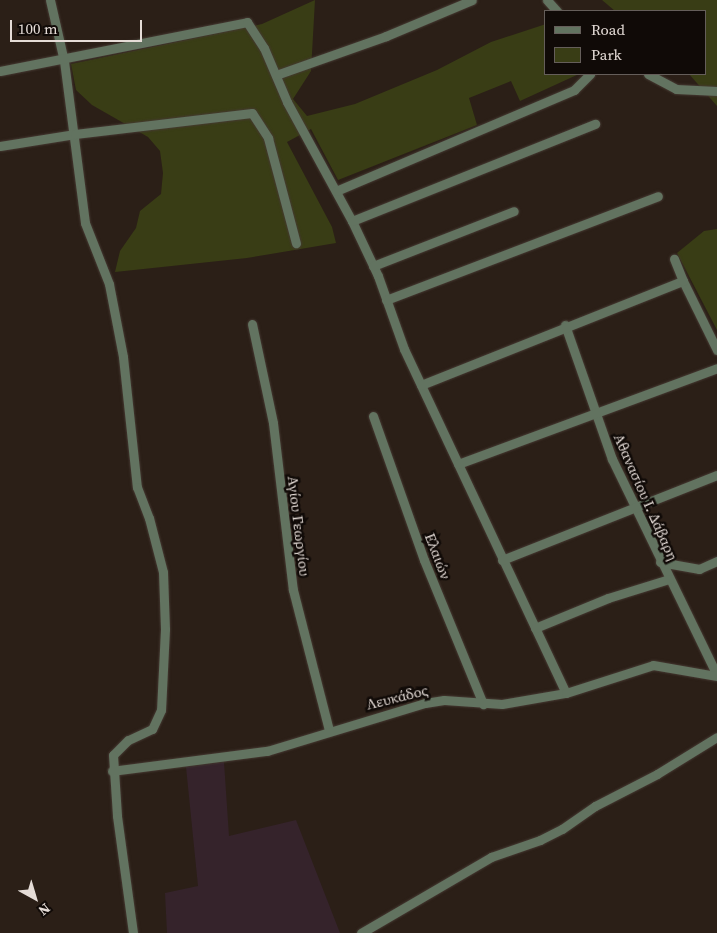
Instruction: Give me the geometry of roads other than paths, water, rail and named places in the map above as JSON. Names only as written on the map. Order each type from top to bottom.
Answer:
[{"type":"street","points":[[50,0],[64,60],[85,223],[108,284],[123,357],[137,487],[149,518],[163,572],[165,629],[161,710],[152,729],[119,746],[114,756],[112,771],[133,933]]},
{"type":"street","points":[[276,75],[386,36],[472,0]]},
{"type":"street","points":[[0,71],[64,60],[248,22],[276,75],[287,102],[352,221],[373,266],[421,385],[566,693]]},
{"type":"street","points":[[336,191],[574,90],[589,75]]},
{"type":"street","points":[[650,75],[676,89],[717,91]]},
{"type":"street","points":[[0,146],[75,134],[252,113],[268,138],[296,242]]},
{"type":"street","points":[[352,221],[595,124]]},
{"type":"street","points":[[386,300],[658,196]]},
{"type":"street","points":[[373,266],[514,212]]},
{"type":"street","points":[[674,259],[717,350]]},
{"type":"street","points":[[421,385],[565,325],[683,281]]},
{"type":"street","name":"Αγίου Γεωργίου","points":[[252,324],[273,423],[293,590],[329,730]]},
{"type":"street","name":"Αθανασίου Ι. Δάβαρη","points":[[565,325],[595,414],[634,506],[668,580],[717,675]]},
{"type":"street","points":[[458,464],[717,368]]},
{"type":"street","name":"Ελαιών","points":[[373,416],[424,560],[483,704]]},
{"type":"street","points":[[502,560],[634,506],[717,476]]},
{"type":"street","points":[[660,562],[699,569],[717,561]]},
{"type":"street","points":[[535,628],[608,598],[668,580]]},
{"type":"street","name":"Λευκάδος","points":[[112,771],[267,751],[329,730],[425,703],[444,700],[502,704],[566,693],[653,665],[717,675]]},
{"type":"street","points":[[361,933],[491,856],[540,840],[562,828],[595,806],[657,774],[717,737]]}]
